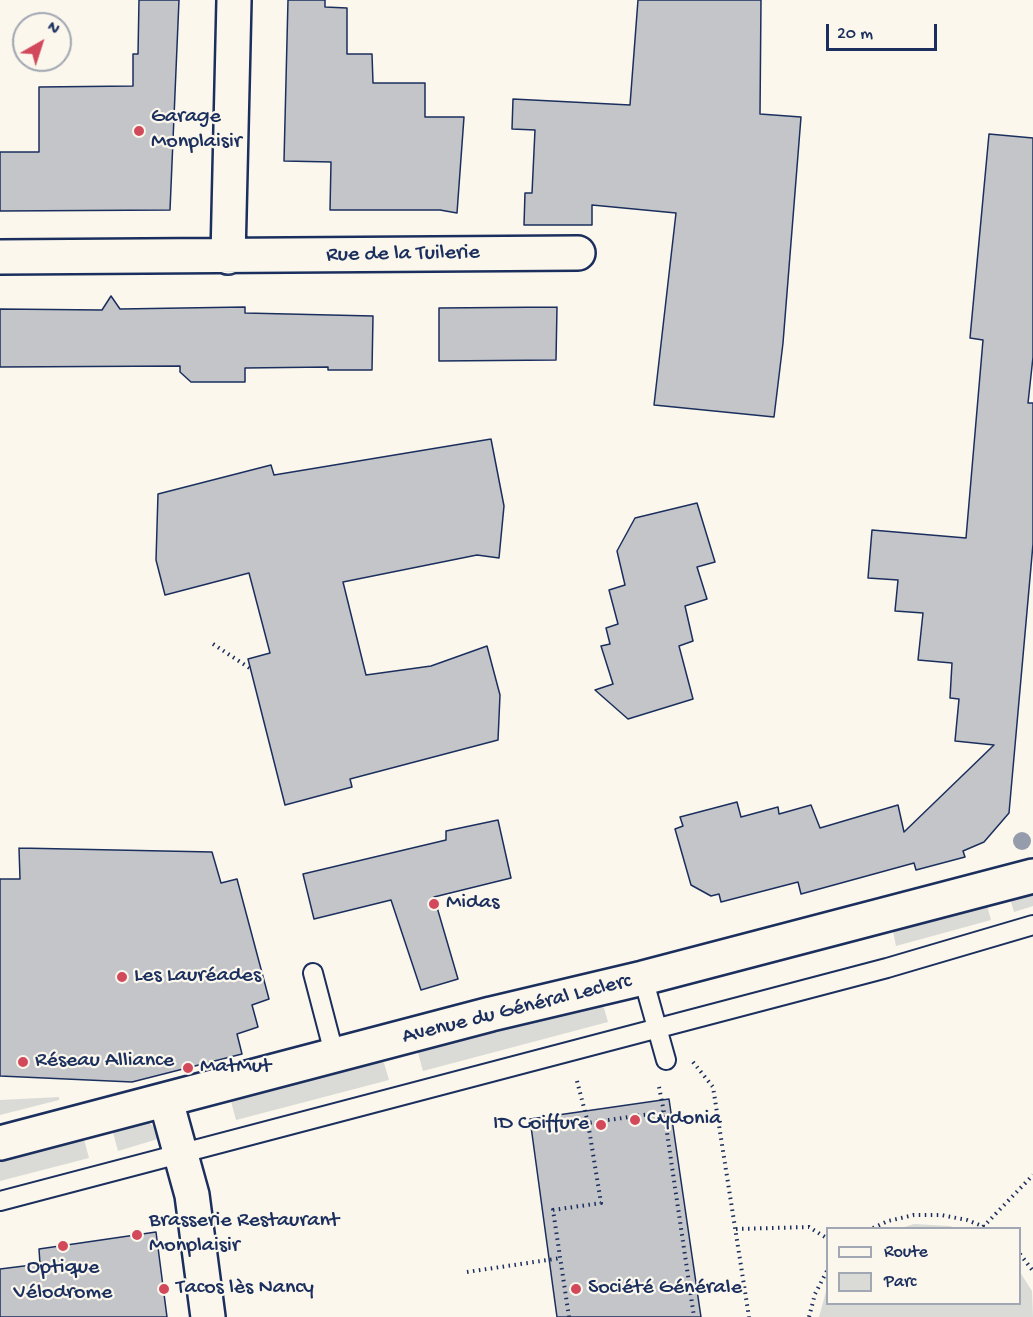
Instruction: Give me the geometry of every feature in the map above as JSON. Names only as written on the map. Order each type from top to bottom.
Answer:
[{"type":"street","points":[[228,257],[234,0]]},
{"type":"street","name":"Rue de la Tuilerie","points":[[0,257],[578,253]]},
{"type":"street","name":"Avenue du Général Leclerc","points":[[0,1143],[335,1057],[491,1014],[643,978],[1033,876]]},
{"type":"street","points":[[166,1101],[192,1196],[208,1317]]},
{"type":"lane","points":[[0,1201],[887,968],[1033,925]]},
{"type":"lane","points":[[313,973],[335,1057]]},
{"type":"lane","points":[[643,978],[666,1060]]},
{"type":"path","points":[[213,644],[251,669]]},
{"type":"path","points":[[687,1054],[712,1087],[749,1317]]},
{"type":"path","points":[[569,1317],[553,1210],[601,1203],[588,1123],[578,1081]]},
{"type":"path","points":[[662,1099],[694,1317]]},
{"type":"path","points":[[588,1123],[664,1112]]},
{"type":"path","points":[[986,1227],[1033,1175]]},
{"type":"path","points":[[875,1227],[888,1221],[914,1215],[941,1215],[967,1220],[983,1227]]},
{"type":"path","points":[[736,1229],[809,1227],[826,1238]]},
{"type":"path","points":[[1021,1255],[1033,1270]]},
{"type":"path","points":[[467,1272],[561,1258]]},
{"type":"path","points":[[809,1317],[815,1294],[826,1273]]},
{"type":"green space","points":[[1033,885],[1033,906],[1014,912],[1008,892]]},
{"type":"green space","points":[[985,898],[991,920],[896,946],[891,921]]},
{"type":"green space","points":[[599,1003],[604,1008],[608,1022],[423,1071],[416,1046]]},
{"type":"green space","points":[[377,1059],[384,1063],[389,1080],[236,1120],[229,1094]]},
{"type":"green space","points":[[59,1097],[59,1100],[0,1115],[0,1100]]},
{"type":"green space","points":[[144,1119],[158,1130],[161,1138],[118,1151],[111,1125]]},
{"type":"green space","points":[[82,1132],[89,1158],[0,1181],[0,1153]]},
{"type":"green space","points":[[914,1224],[954,1227],[904,1227]]},
{"type":"green space","points":[[1021,1274],[1032,1291],[1033,1317],[819,1317],[826,1292],[826,1305],[1021,1305]]},
{"type":"building","points":[[139,0],[179,0],[170,210],[0,211],[0,152],[39,152],[39,87],[133,86],[133,54],[138,54]]},
{"type":"building","points":[[288,0],[325,0],[325,7],[347,8],[347,54],[372,54],[373,83],[425,83],[425,117],[464,117],[457,213],[440,210],[330,210],[331,162],[284,161]]},
{"type":"building","points":[[638,0],[761,0],[760,114],[801,117],[783,343],[774,417],[654,405],[676,213],[592,205],[592,225],[524,225],[525,193],[532,193],[535,130],[512,129],[513,99],[630,105]]},
{"type":"building","points":[[989,134],[1033,138],[1033,357],[1028,403],[1033,403],[1033,544],[1009,813],[984,842],[963,851],[965,857],[916,870],[914,863],[801,894],[798,882],[721,902],[719,894],[711,896],[691,885],[675,829],[683,826],[680,817],[737,802],[741,817],[778,807],[779,814],[811,805],[820,828],[898,805],[904,832],[994,745],[955,741],[959,699],[950,698],[952,663],[918,660],[923,613],[895,611],[898,580],[868,578],[872,530],[966,538],[983,340],[970,338]]},
{"type":"building","points":[[111,296],[120,309],[245,307],[245,313],[373,316],[372,370],[328,370],[328,367],[245,368],[245,382],[191,382],[180,372],[180,366],[0,367],[0,309],[102,310]]},
{"type":"building","points":[[557,307],[556,360],[439,361],[439,308]]},
{"type":"building","points":[[491,439],[504,506],[499,558],[477,555],[343,582],[366,675],[431,666],[487,646],[500,695],[498,740],[350,779],[352,787],[285,805],[248,659],[270,653],[249,573],[165,595],[156,560],[158,494],[271,465],[274,475]]},
{"type":"building","points":[[697,503],[715,562],[697,567],[707,599],[685,606],[693,641],[679,646],[693,699],[628,719],[595,690],[613,684],[601,646],[610,644],[606,628],[618,624],[609,590],[625,585],[617,551],[635,518]]},
{"type":"building","points":[[498,820],[511,878],[434,897],[458,979],[421,990],[391,900],[314,919],[303,874],[446,840],[446,831]]},
{"type":"building","name":"Les Lauréades","points":[[19,848],[212,852],[221,883],[237,879],[269,999],[252,1005],[258,1027],[237,1034],[242,1054],[132,1082],[0,1076],[0,879],[20,879]]},
{"type":"building","points":[[669,1099],[701,1317],[557,1317],[530,1119]]},
{"type":"building","points":[[156,1232],[167,1317],[0,1317],[0,1269],[40,1264],[39,1249]]},
{"type":"place","name":"Garage Monplaisir","points":[[139,131]]},
{"type":"place","name":"Midas","points":[[434,904]]},
{"type":"place","name":"Les Lauréades","points":[[122,977]]},
{"type":"place","name":"Réseau Alliance","points":[[23,1062]]},
{"type":"place","name":"MatMut","points":[[188,1068]]},
{"type":"place","name":"Cydonia","points":[[635,1120]]},
{"type":"place","name":"ID Coiffure","points":[[601,1125]]},
{"type":"place","name":"Brasserie Restaurant Monplaisir","points":[[137,1235]]},
{"type":"place","name":"Optique Vélodrome","points":[[63,1246]]},
{"type":"place","name":"Tacos lès Nancy","points":[[164,1289]]},
{"type":"place","name":"Société Générale","points":[[576,1289]]}]
